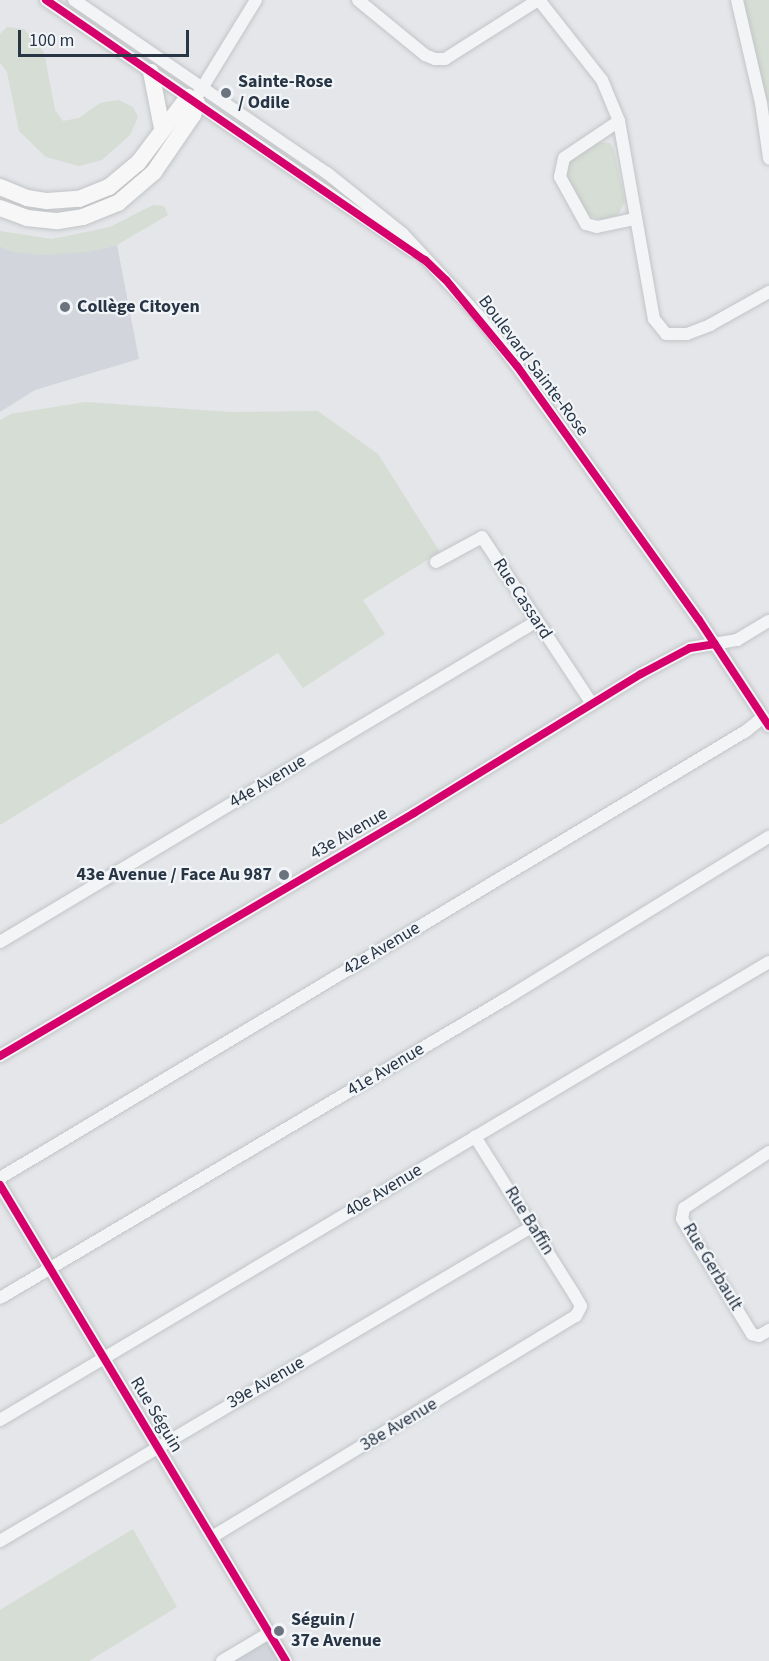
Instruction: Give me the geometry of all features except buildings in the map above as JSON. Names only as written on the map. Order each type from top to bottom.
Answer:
[{"type":"highway","points":[[151,72],[162,128]]},
{"type":"highway","points":[[0,187],[47,201],[90,196],[128,174],[162,128],[192,100]]},
{"type":"highway","points":[[0,208],[27,218],[58,221],[83,217],[118,203],[154,172],[193,115],[192,100]]},
{"type":"street","name":"Boulevard Sainte-Rose","points":[[46,0],[425,260]]},
{"type":"street","name":"Boulevard Sainte-Rose","points":[[74,0],[201,86],[381,214],[500,343],[715,644],[766,722]]},
{"type":"street","points":[[192,100],[256,0]]},
{"type":"street","points":[[358,0],[425,55],[435,59],[445,59],[538,0],[602,80],[619,121],[648,300],[654,319],[666,334],[687,334],[710,325],[769,292]]},
{"type":"street","points":[[737,0],[765,102],[769,158]]},
{"type":"street","points":[[619,121],[564,158],[560,177],[586,224],[597,227],[636,219]]},
{"type":"street","name":"Rue Cassard","points":[[436,562],[482,537],[592,704]]},
{"type":"street","name":"44e Avenue","points":[[0,942],[537,621]]},
{"type":"street","name":"43e Avenue","points":[[0,1056],[690,648],[738,639],[769,621]]},
{"type":"street","name":"42e Avenue","points":[[0,1178],[746,731],[766,722]]},
{"type":"street","name":"41e Avenue","points":[[0,1298],[507,998],[769,837]]},
{"type":"street","name":"40e Avenue","points":[[0,1420],[769,962]]},
{"type":"street","name":"Rue Baffin","points":[[475,1137],[533,1226],[580,1306]]},
{"type":"street","name":"Rue Gerbault","points":[[769,1152],[684,1208],[682,1219],[752,1334],[759,1336],[769,1330]]},
{"type":"street","name":"Rue Séguin","points":[[0,1185],[286,1661]]},
{"type":"street","name":"39e Avenue","points":[[0,1541],[533,1226]]},
{"type":"street","name":"38e Avenue","points":[[212,1537],[567,1324],[580,1306]]},
{"type":"street","points":[[222,1661],[269,1633]]},
{"type":"shaded area","points":[[737,0],[769,0],[769,102],[761,103]]},
{"type":"shaded area","points":[[7,27],[24,29],[44,52],[55,110],[63,121],[79,118],[100,103],[119,100],[133,107],[138,117],[130,135],[102,160],[79,166],[46,157],[19,131],[7,72],[0,63],[0,34]]},
{"type":"shaded area","points":[[597,142],[610,143],[614,150],[625,201],[618,215],[603,220],[588,215],[565,175],[568,161]]},
{"type":"shaded area","points":[[153,205],[164,206],[168,215],[117,245],[86,252],[43,255],[14,252],[0,246],[0,231],[52,239],[110,227]]},
{"type":"shaded area","name":"Collège Citoyen","points":[[117,245],[139,359],[35,390],[0,412],[0,246],[14,252],[86,252]]},
{"type":"shaded area","points":[[85,402],[230,412],[318,411],[378,454],[440,552],[363,600],[385,634],[303,688],[278,653],[0,825],[0,420],[11,414]]},
{"type":"shaded area","points":[[133,1529],[177,1607],[89,1661],[0,1661],[0,1610]]},
{"type":"shaded area","points":[[269,1633],[286,1661],[222,1661]]},
{"type":"cycle path","points":[[46,0],[425,260],[446,280],[517,366],[699,620],[769,726]]},
{"type":"cycle path","points":[[0,1056],[414,813],[641,674],[690,648],[715,644]]},
{"type":"cycle path","points":[[0,1185],[286,1661]]},
{"type":"place","name":"Sainte-Rose / Odile","points":[[226,93]]},
{"type":"place","name":"Collège Citoyen","points":[[65,307]]},
{"type":"place","name":"43e Avenue / Face Au 987","points":[[284,875]]},
{"type":"place","name":"Séguin / 37e Avenue","points":[[279,1631]]}]
